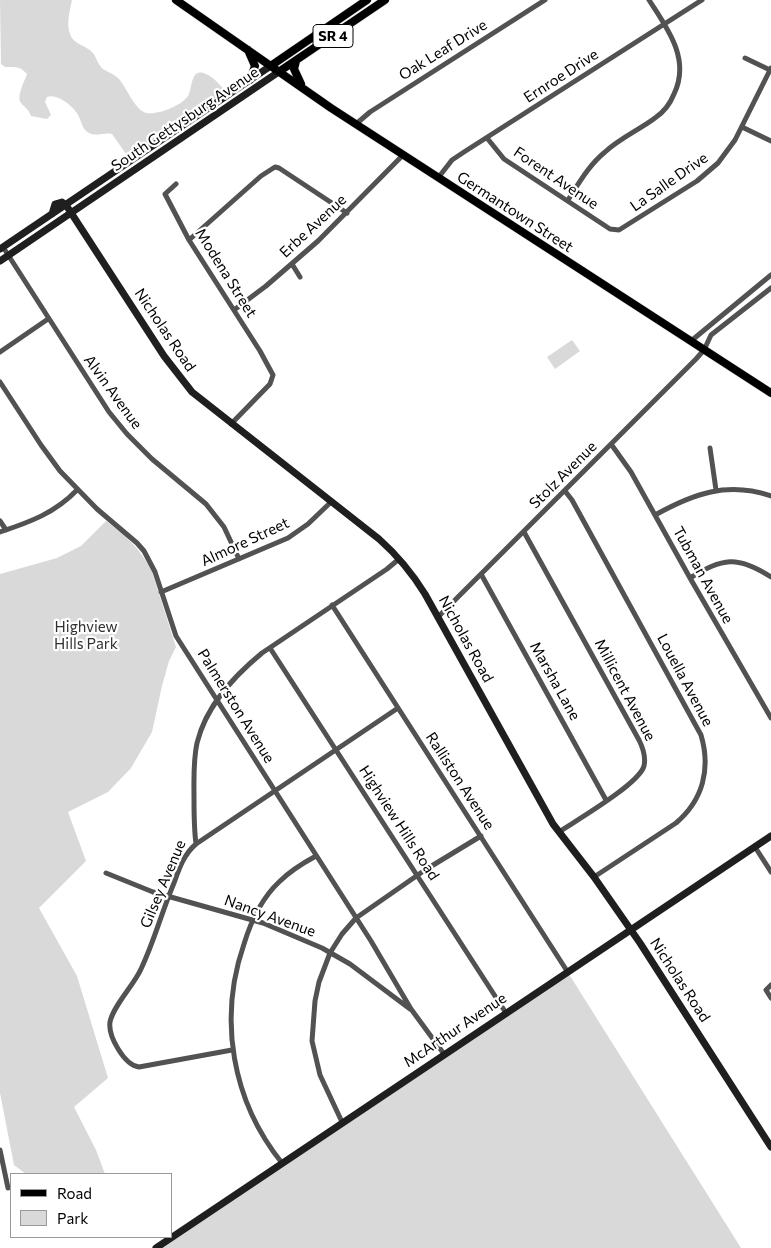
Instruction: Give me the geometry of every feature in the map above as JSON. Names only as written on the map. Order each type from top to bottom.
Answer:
[{"type":"main road","name":"Germantown Street","points":[[176,0],[356,124],[771,393]]},
{"type":"main road","name":"South Gettysburg Avenue","points":[[272,66],[367,0]]},
{"type":"main road","name":"South Gettysburg Avenue","points":[[280,72],[385,0]]},
{"type":"main road","points":[[247,49],[255,66],[250,80]]},
{"type":"main road","points":[[296,60],[294,69],[303,88]]},
{"type":"street","name":"Oak Leaf Drive","points":[[356,124],[370,112],[545,0]]},
{"type":"street","points":[[568,200],[590,168],[604,152],[658,116],[672,99],[679,81],[680,65],[677,50],[664,24],[648,0]]},
{"type":"street","name":"Ernroe Drive","points":[[438,178],[456,157],[702,0]]},
{"type":"street","points":[[745,58],[770,69]]},
{"type":"street","name":"South Gettysburg Avenue","points":[[2,248],[52,214],[55,204],[62,202],[66,205],[272,66]]},
{"type":"street","name":"La Salle Drive","points":[[617,231],[710,171],[727,152],[770,69]]},
{"type":"street","name":"South Gettysburg Avenue","points":[[0,261],[280,72]]},
{"type":"street","points":[[742,126],[771,141]]},
{"type":"street","name":"Forent Avenue","points":[[487,138],[504,159],[610,229],[617,231]]},
{"type":"street","name":"Erbe Avenue","points":[[234,310],[292,264],[347,213],[403,155]]},
{"type":"street","points":[[189,240],[236,197],[272,168],[279,168],[347,213]]},
{"type":"street","name":"Modena Street","points":[[176,184],[165,194],[189,240],[272,371],[273,377],[270,384],[231,424]]},
{"type":"street","name":"Nicholas Road","points":[[66,205],[173,369],[192,392],[379,539],[399,559],[420,586],[542,806],[640,943],[771,1147]]},
{"type":"street","name":"Alvin Avenue","points":[[2,248],[109,412],[127,434],[152,459],[206,504],[224,527],[239,559]]},
{"type":"street","points":[[292,264],[300,277]]},
{"type":"street","points":[[691,341],[771,275]]},
{"type":"street","name":"Stolz Avenue","points":[[438,617],[704,350],[712,335],[771,288]]},
{"type":"street","points":[[0,352],[48,319]]},
{"type":"street","name":"Palmerston Avenue","points":[[0,382],[41,445],[77,490],[137,543],[149,560],[176,636],[356,918],[411,1009],[444,1054]]},
{"type":"street","name":"Tubman Avenue","points":[[611,444],[632,472],[690,578],[771,718]]},
{"type":"street","points":[[710,448],[716,490]]},
{"type":"street","points":[[0,521],[3,531],[33,521],[60,506],[77,490]]},
{"type":"street","points":[[655,515],[689,498],[716,490],[748,490],[771,496]]},
{"type":"street","name":"Louella Avenue","points":[[565,491],[572,500],[701,735],[706,759],[706,773],[701,790],[694,804],[684,816],[594,877]]},
{"type":"street","name":"Almore Street","points":[[161,592],[294,535],[316,518],[331,502]]},
{"type":"street","name":"Millicent Avenue","points":[[524,532],[644,752],[644,766],[638,777],[559,832]]},
{"type":"street","name":"Gilsey Avenue","points":[[232,1050],[139,1067],[132,1065],[126,1058],[112,1036],[110,1027],[110,1020],[142,967],[168,896],[187,854],[196,844],[194,792],[196,754],[203,726],[217,700],[239,674],[270,648],[399,559]]},
{"type":"street","points":[[690,578],[716,564],[736,562],[750,565],[771,577]]},
{"type":"street","name":"Marsha Lane","points":[[481,574],[606,800]]},
{"type":"street","name":"Ralliston Avenue","points":[[332,605],[567,971]]},
{"type":"street","name":"Highview Hills Road","points":[[270,648],[506,1013]]},
{"type":"street","points":[[196,844],[398,708]]},
{"type":"street","points":[[342,1122],[320,1075],[312,1041],[315,1001],[330,953],[348,926],[356,918],[481,836]]},
{"type":"street","name":"McArthur Avenue","points":[[172,1237],[771,836]]},
{"type":"street","points":[[755,847],[771,872]]},
{"type":"street","points":[[282,1163],[263,1138],[251,1116],[240,1086],[232,1050],[232,989],[238,961],[253,920],[263,902],[278,882],[316,856]]},
{"type":"street","name":"Nancy Avenue","points":[[106,873],[131,884],[168,896],[276,928],[350,964],[411,1009]]},
{"type":"street","points":[[771,985],[766,990],[771,998]]},
{"type":"street","points":[[0,1150],[8,1188]]},
{"type":"street","name":"McArthur Avenue","points":[[156,1248],[171,1238]]},
{"type":"green space","points":[[0,0],[72,0],[68,21],[72,38],[93,53],[103,69],[119,79],[135,104],[147,113],[170,109],[181,103],[188,96],[193,79],[197,73],[206,74],[213,78],[229,94],[131,161],[112,134],[94,135],[89,133],[84,128],[74,109],[56,97],[47,97],[45,102],[51,115],[47,119],[31,116],[20,100],[20,93],[27,74],[20,68],[5,67],[1,64]]},
{"type":"green space","points":[[572,340],[580,351],[555,369],[547,357]]},
{"type":"green space","name":"Highview Hills Park","points":[[106,521],[132,544],[143,556],[152,572],[176,647],[169,661],[152,732],[131,768],[108,792],[68,812],[86,861],[39,908],[77,976],[108,1078],[74,1107],[96,1150],[105,1173],[25,1173],[14,1165],[0,1093],[0,574],[57,558],[81,546]]},
{"type":"green space","points":[[567,971],[741,1248],[156,1248]]}]
